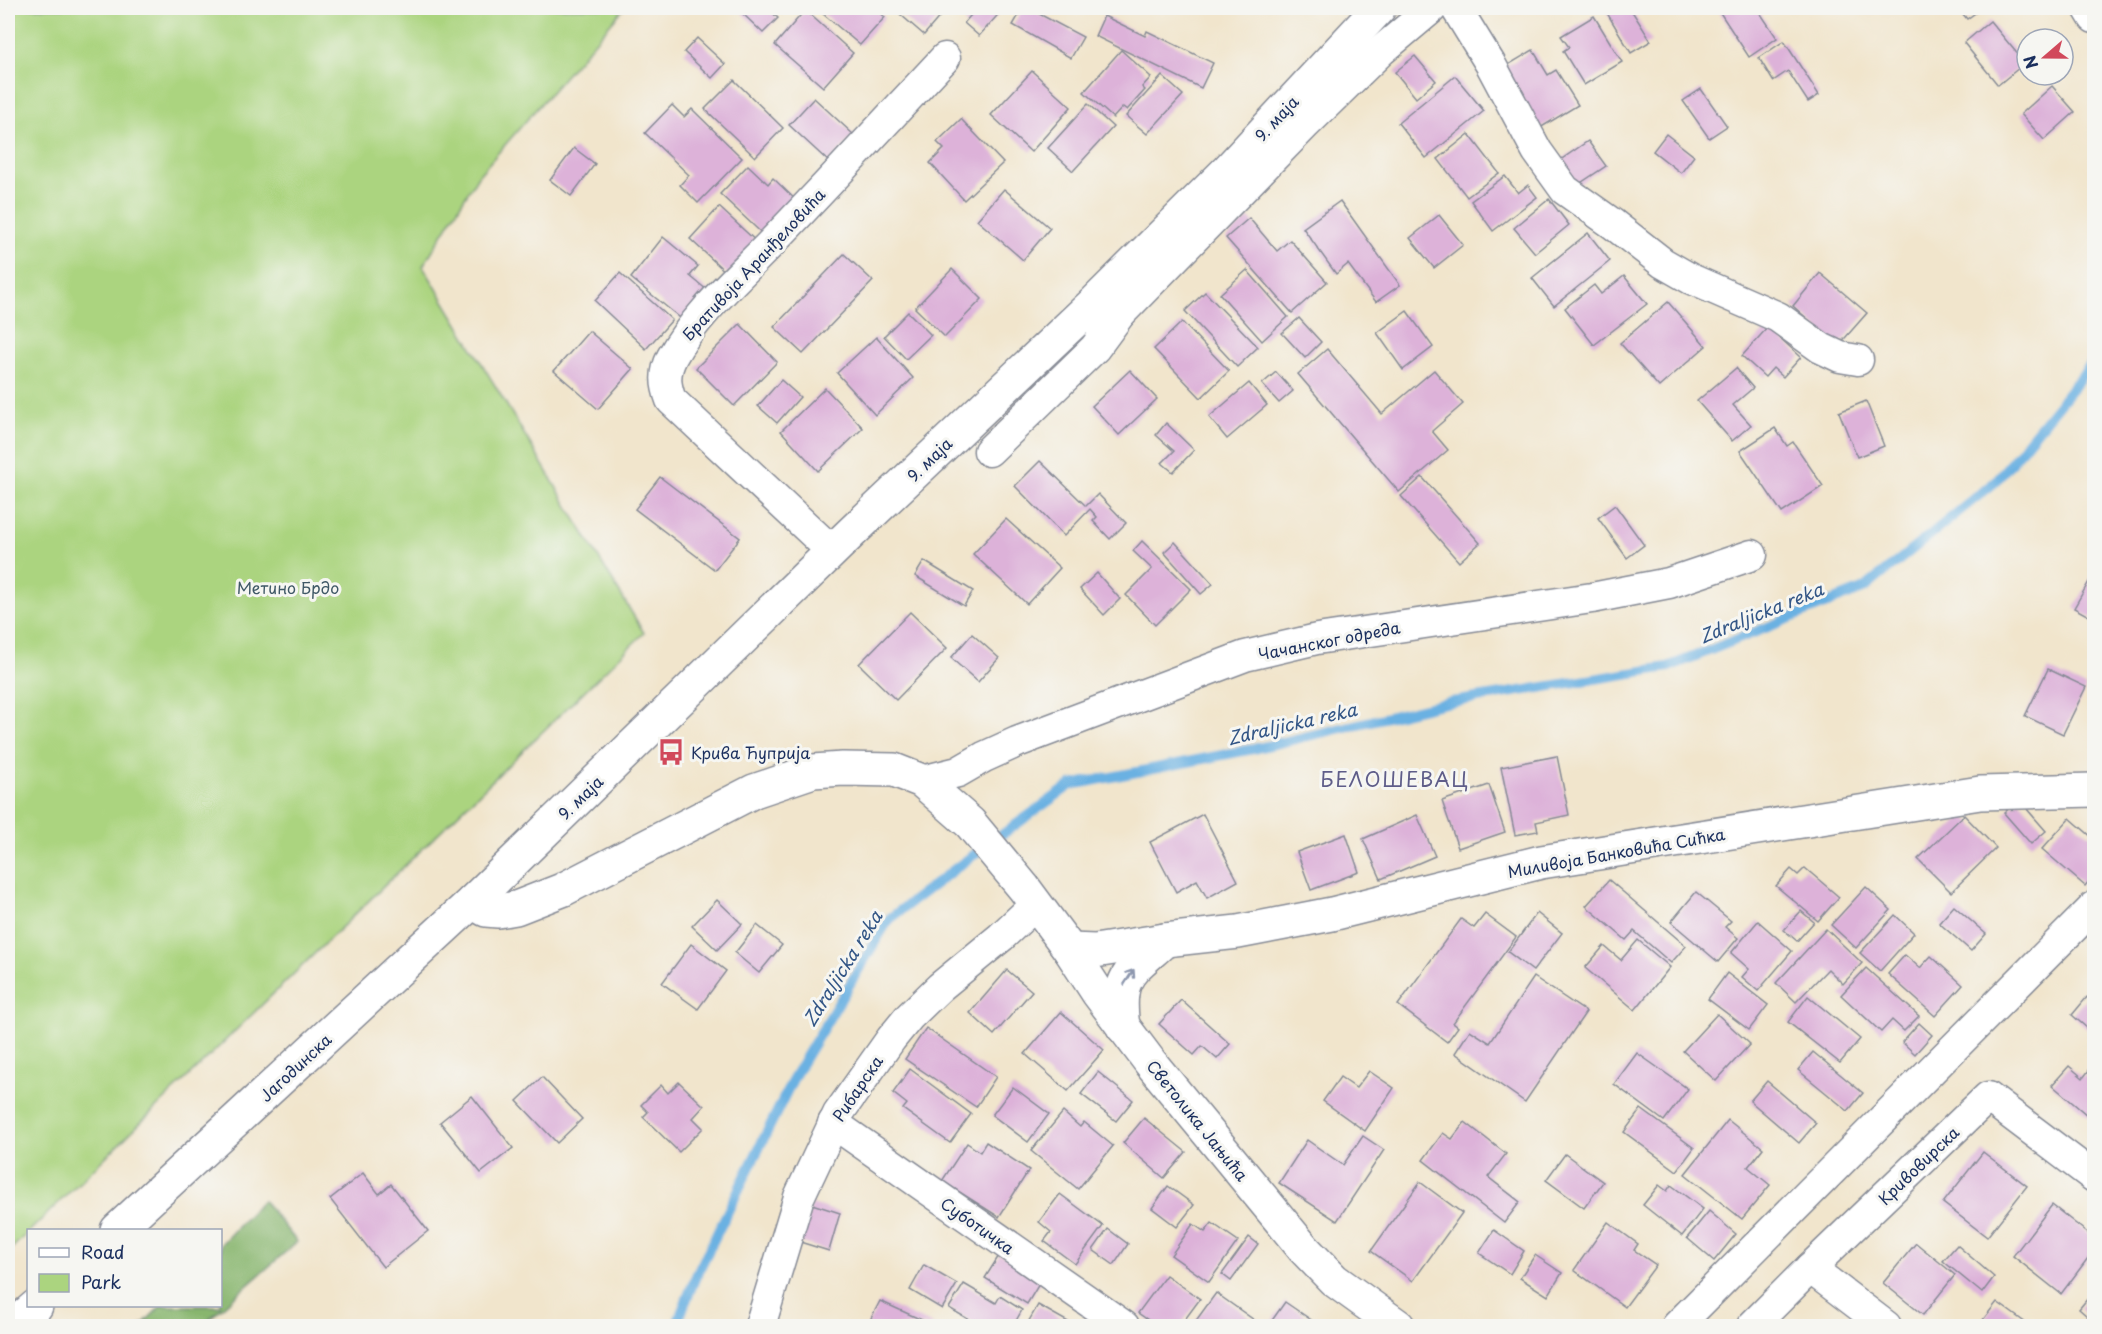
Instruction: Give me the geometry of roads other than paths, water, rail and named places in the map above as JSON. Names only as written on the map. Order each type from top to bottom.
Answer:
[{"type":"street","name":"9. маја","points":[[472,902],[832,551],[1076,320],[1227,171],[1379,8]]},
{"type":"street","points":[[988,451],[1095,348],[1120,315],[1339,92],[1382,50],[1432,8]]},
{"type":"street","points":[[1456,8],[1491,65],[1537,151],[1565,190],[1663,263],[1691,279],[1778,317],[1821,348],[1840,357],[1858,360]]},
{"type":"street","points":[[2088,8],[2094,18]]},
{"type":"street","name":"Бративоја Аранђеловића","points":[[832,551],[671,400],[666,386],[665,373],[682,341],[701,317],[803,211],[945,57]]},
{"type":"street","points":[[1076,320],[1120,315]]},
{"type":"street","name":"Чачанског одреда","points":[[922,781],[958,772],[1017,742],[1245,656],[1317,639],[1592,598],[1669,582],[1752,555]]},
{"type":"street","points":[[472,902],[486,910],[516,908],[562,890],[754,791],[813,771],[843,769],[894,771],[922,781]]},
{"type":"street","name":"Светолика Јањића","points":[[922,781],[970,823],[1030,896],[1123,1027],[1304,1249],[1334,1280],[1398,1326]]},
{"type":"street","name":"Миливоја Банковића Сићка","points":[[1070,950],[1095,951],[1238,932],[1332,914],[1541,862],[1980,793],[2094,790]]},
{"type":"street","name":"Рибарска","points":[[760,1326],[799,1197],[833,1123],[873,1064],[909,1017],[940,987],[1001,937],[1030,896]]},
{"type":"street","name":"Јагодинска","points":[[118,1229],[472,902]]},
{"type":"street","points":[[1677,1326],[2094,908]]},
{"type":"street","points":[[1123,1027],[1120,1001],[1121,990],[1126,979],[1132,970],[1165,940]]},
{"type":"street","name":"Кривовирска","points":[[1752,1326],[1988,1096],[2094,1177]]},
{"type":"street","name":"Суботичка","points":[[833,1123],[1124,1326]]},
{"type":"street","points":[[1810,1268],[1886,1326]]},
{"type":"street","points":[[13,1326],[34,1307]]},
{"type":"waterway","name":"Zdraljicka reka","points":[[676,1326],[696,1276],[795,1075],[889,919],[1071,785],[1258,748],[1446,703],[1668,667],[1865,588],[1995,482],[2094,361]]},
{"type":"place","name":"Крива Ћуприја","points":[[671,752]]},
{"type":"district","name":"БЕЛОШЕВАЦ","points":[[1395,779]]},
{"type":"park label","name":"Метино Брдо","points":[[288,587]]}]
